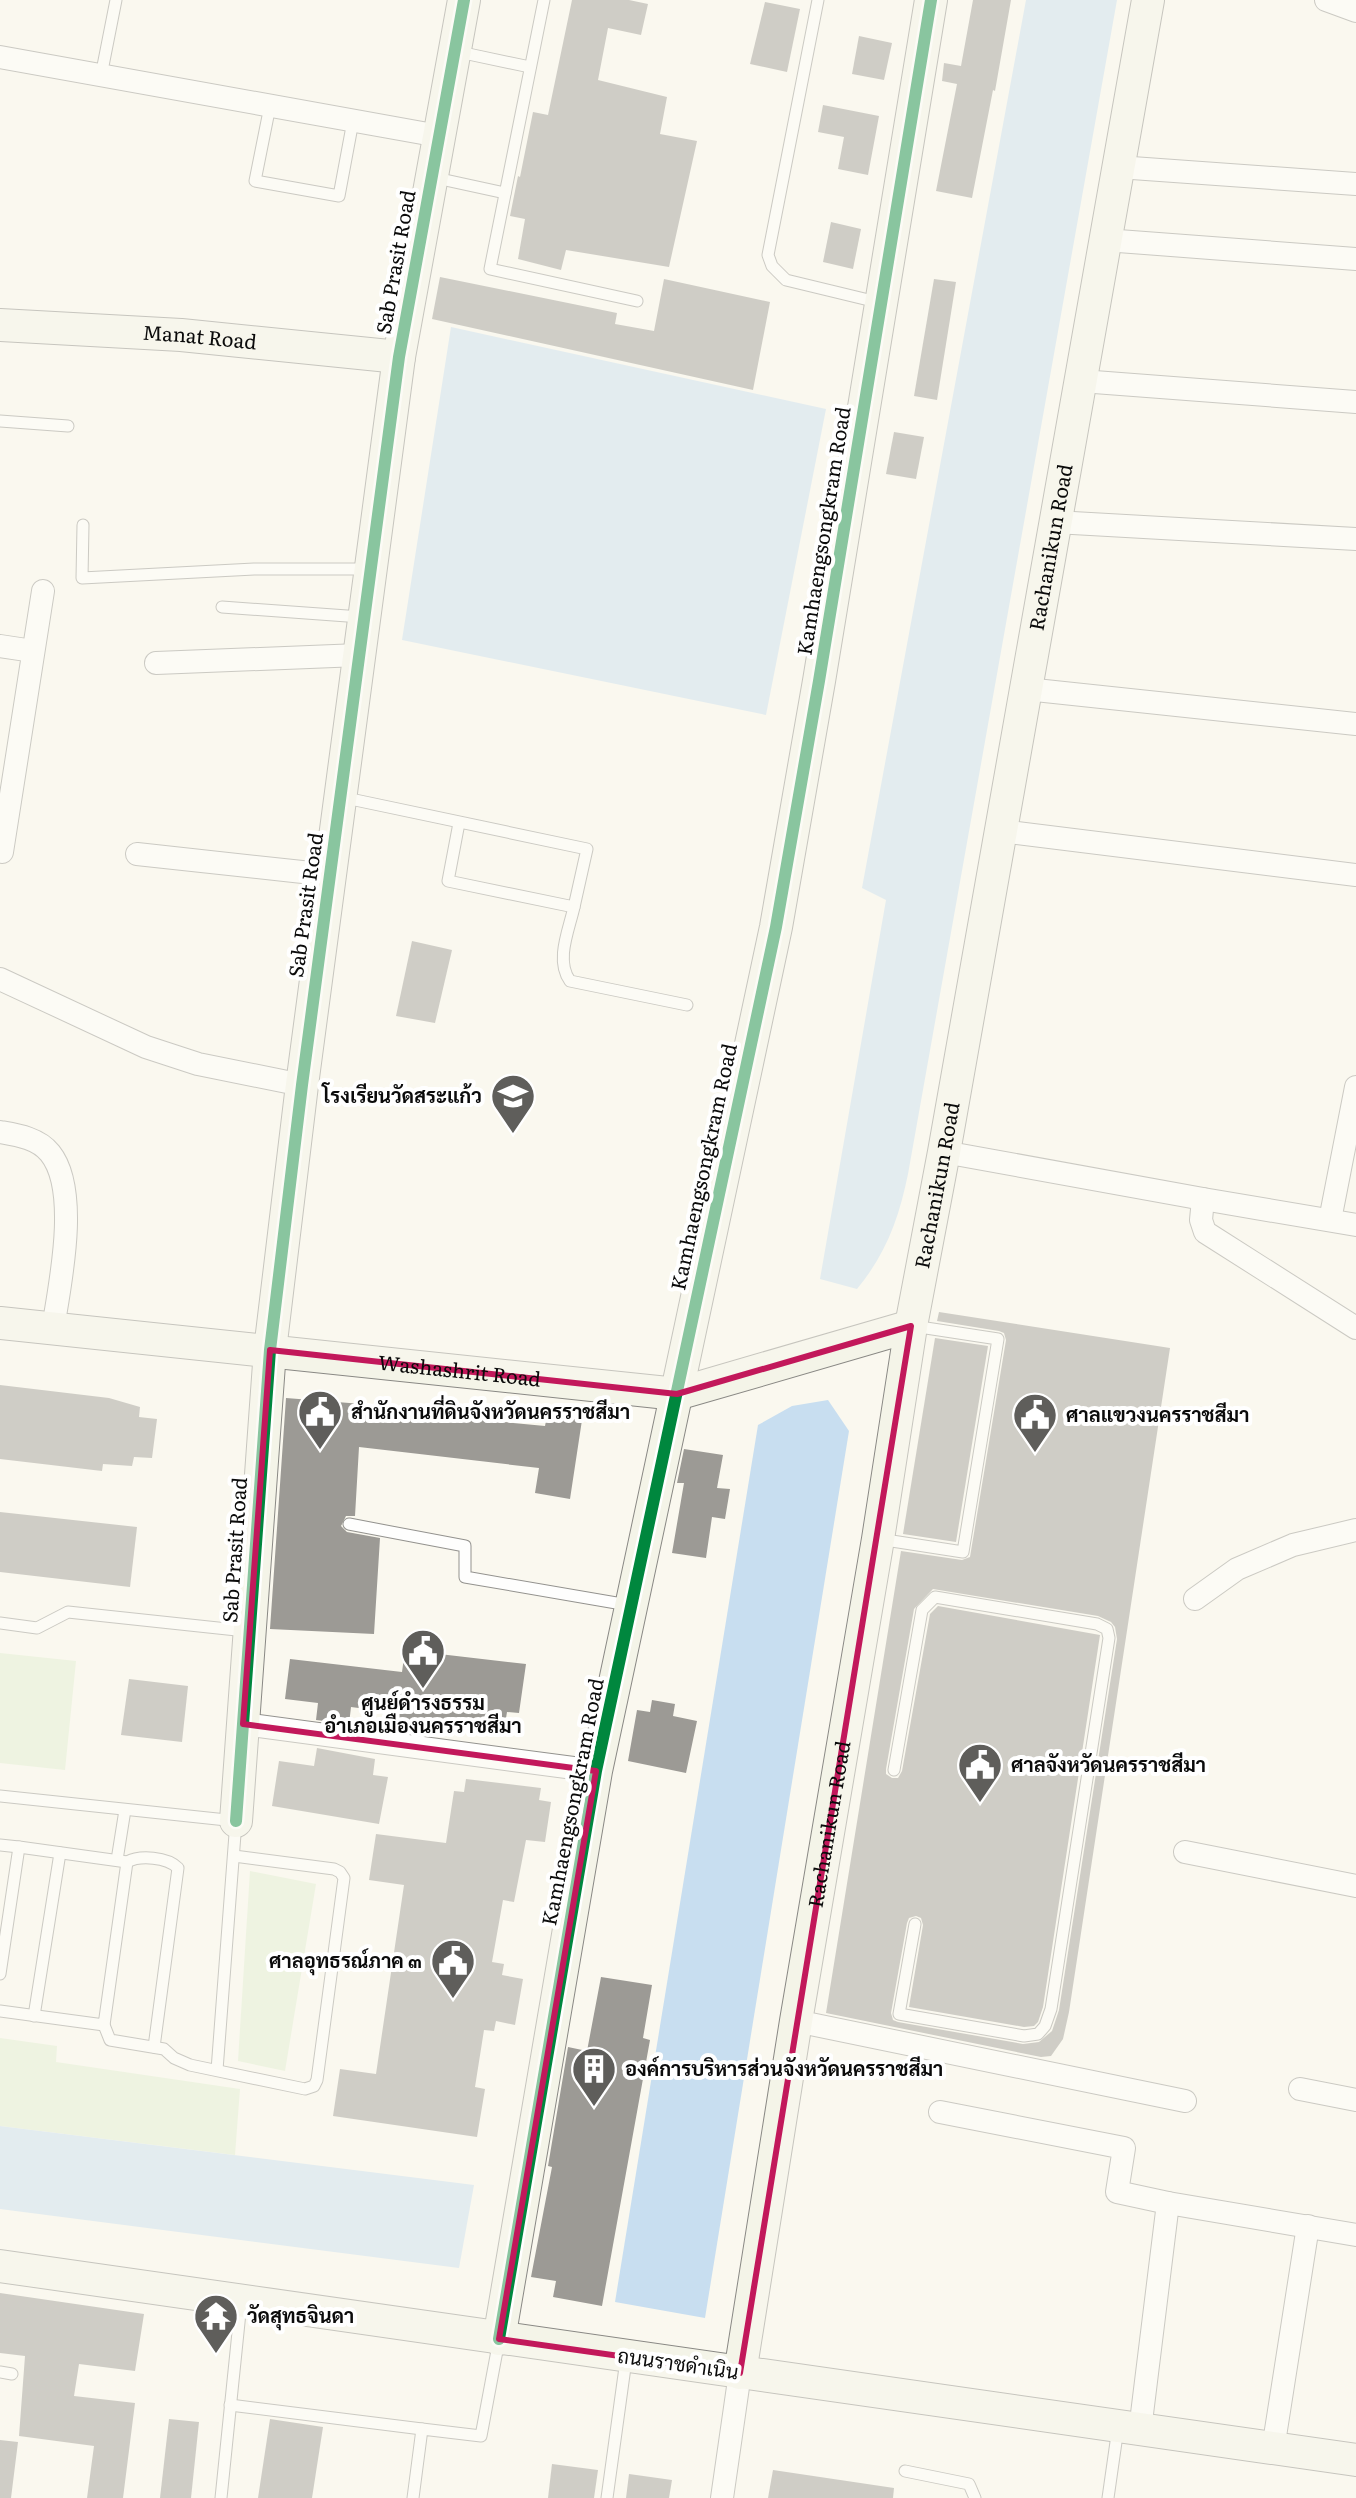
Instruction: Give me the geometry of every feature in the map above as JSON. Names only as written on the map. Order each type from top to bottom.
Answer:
[{"type":"street","name":"Sab Prasit Road","points":[[236,1821],[270,1350],[302,1085],[399,357],[464,0]]},
{"type":"street","name":"Kamhaengsongkram Road","points":[[499,2339],[596,1771],[776,927],[931,0]]},
{"type":"street","name":"Rachanikun Road","points":[[740,2373],[911,1326],[1148,0]]},
{"type":"street","points":[[1326,0],[1356,11]]},
{"type":"street","points":[[0,57],[439,136]]},
{"type":"street","points":[[1118,167],[1356,184]]},
{"type":"street","points":[[1105,240],[1356,259]]},
{"type":"street","name":"Manat Road","points":[[0,325],[181,335],[399,357]]},
{"type":"street","points":[[1081,381],[1356,402]]},
{"type":"street","points":[[1055,522],[1356,539]]},
{"type":"street","points":[[2,852],[43,591]]},
{"type":"street","points":[[0,646],[33,651]]},
{"type":"street","points":[[156,663],[359,655]]},
{"type":"street","points":[[1026,689],[1356,724]]},
{"type":"street","points":[[1001,831],[1356,875]]},
{"type":"street","points":[[137,854],[330,875]]},
{"type":"street","points":[[0,979],[146,1047],[198,1064],[302,1085]]},
{"type":"street","points":[[1330,1220],[1356,1087]]},
{"type":"street","points":[[0,1132],[26,1137],[39,1144],[50,1152],[59,1170],[64,1189],[66,1233],[53,1328]]},
{"type":"street","points":[[944,1152],[1356,1225]]},
{"type":"street","points":[[1203,1199],[1201,1220],[1205,1232],[1356,1328]]},
{"type":"street","name":"Washashrit Road","points":[[0,1323],[677,1394],[911,1326]]},
{"type":"street","points":[[1195,1599],[1237,1569],[1293,1545],[1356,1530]]},
{"type":"street","points":[[243,1724],[596,1771]]},
{"type":"street","points":[[1185,1852],[1356,1886]]},
{"type":"street","points":[[796,2021],[1185,2101]]},
{"type":"street","points":[[1300,2089],[1356,2100]]},
{"type":"street","points":[[940,2112],[1124,2148],[1117,2192],[1356,2235]]},
{"type":"street","points":[[1129,2429],[1168,2203]]},
{"type":"street","points":[[1273,2449],[1308,2226]]},
{"type":"street","name":"ถนนราชดำเนิน","points":[[0,2266],[1356,2460]]},
{"type":"street","points":[[722,2498],[740,2373]]},
{"type":"lane","points":[[101,76],[116,0]]},
{"type":"lane","points":[[544,0],[490,269],[637,301]]},
{"type":"lane","points":[[818,0],[768,255],[772,266],[786,280],[881,304]]},
{"type":"lane","points":[[455,51],[530,67]]},
{"type":"lane","points":[[270,106],[255,181],[339,196],[353,121]]},
{"type":"lane","points":[[432,177],[505,193]]},
{"type":"lane","points":[[0,421],[68,426]]},
{"type":"lane","points":[[83,525],[82,578],[254,569],[371,569]]},
{"type":"lane","points":[[222,607],[364,617]]},
{"type":"lane","points":[[340,797],[587,849],[563,952],[564,971],[570,981],[687,1005]]},
{"type":"lane","points":[[459,823],[448,881],[574,907]]},
{"type":"lane","points":[[878,1539],[963,1552],[998,1339],[911,1326]]},
{"type":"lane","points":[[349,1524],[465,1546],[465,1577],[632,1606]]},
{"type":"lane","points":[[894,1770],[922,1610],[935,1597],[1097,1624],[1107,1629],[1109,1638],[1051,2009],[1045,2026],[1038,2034],[1024,2036],[899,2014],[915,1924]]},
{"type":"lane","points":[[0,1623],[37,1628],[68,1612],[249,1631]]},
{"type":"lane","points":[[0,1796],[236,1821]]},
{"type":"lane","points":[[125,1810],[104,2025],[110,2040],[164,2049],[174,2058],[190,2065],[305,2089],[314,2086],[317,2080],[344,1878],[334,1869],[234,1856]]},
{"type":"lane","name":"Sab Prasit Road","points":[[217,2070],[236,1821]]},
{"type":"lane","points":[[0,1845],[122,1861],[137,1857],[172,1862],[178,1868],[154,2047]]},
{"type":"lane","points":[[0,1974],[19,1847]]},
{"type":"lane","points":[[34,2016],[60,1853]]},
{"type":"lane","points":[[0,2011],[104,2025]]},
{"type":"lane","points":[[221,2498],[242,2302]]},
{"type":"lane","points":[[230,2405],[481,2436],[499,2339]]},
{"type":"lane","points":[[607,2498],[627,2357]]},
{"type":"lane","points":[[413,2498],[422,2429]]},
{"type":"lane","points":[[1108,2498],[1129,2429]]},
{"type":"lane","points":[[905,2471],[969,2484],[975,2498]]},
{"type":"highlighted area","points":[[911,1326],[740,2373],[499,2339],[596,1771],[243,1724],[270,1350],[677,1394]]},
{"type":"green space","points":[[0,1653],[76,1661],[65,1770],[0,1763]]},
{"type":"green space","points":[[250,1871],[316,1884],[285,2071],[238,2061]]},
{"type":"green space","points":[[0,2038],[57,2046],[56,2062],[240,2089],[235,2155],[0,2126]]},
{"type":"water","points":[[1026,0],[1117,0],[908,1174],[890,1235],[857,1289],[820,1279],[886,900],[862,888]]},
{"type":"water","points":[[451,327],[826,409],[766,715],[402,640]]},
{"type":"water","points":[[828,1400],[849,1431],[705,2318],[615,2302],[758,1425],[792,1406]]},
{"type":"water","points":[[0,2126],[474,2185],[459,2268],[0,2209]]},
{"type":"building","points":[[572,0],[629,0],[648,4],[641,35],[608,28],[598,80],[667,97],[660,134],[697,141],[669,267],[566,250],[561,270],[518,259],[525,219],[510,216],[518,176],[533,112],[548,115]]},
{"type":"building","points":[[973,0],[1011,0],[972,198],[936,191],[957,84],[942,81],[944,63],[961,66]]},
{"type":"building","points":[[765,2],[800,9],[787,72],[750,64]]},
{"type":"building","points":[[859,36],[892,43],[884,80],[852,74]]},
{"type":"building","points":[[823,105],[879,116],[868,175],[838,169],[844,137],[818,132]]},
{"type":"building","points":[[831,222],[861,229],[853,269],[823,262]]},
{"type":"building","points":[[440,277],[617,313],[615,324],[654,331],[664,279],[770,302],[753,390],[432,319]]},
{"type":"building","points":[[934,279],[956,282],[937,400],[914,396]]},
{"type":"building","points":[[894,432],[924,437],[916,479],[886,474]]},
{"type":"building","points":[[412,941],[452,950],[435,1023],[396,1016]]},
{"type":"building","name":"ศาลจังหวัดนครราชสีมา","points":[[939,1312],[1170,1348],[1069,2012],[1063,2039],[1051,2056],[1041,2057],[826,2013],[901,1551],[962,1560],[970,1557],[1006,1340],[1004,1333],[999,1331],[937,1321]],"holes":[[[933,1589],[1098,1616],[1111,1622],[1117,1639],[1059,2010],[1052,2031],[1039,2042],[1023,2044],[893,2020],[891,2013],[907,1923],[909,1918],[916,1916],[921,1918],[923,1925],[909,2007],[1024,2027],[1034,2026],[1038,2022],[1043,2007],[1100,1635],[938,1606],[930,1614],[902,1771],[898,1778],[892,1778],[886,1774],[886,1769],[914,1609]]]},
{"type":"building","points":[[935,1338],[988,1346],[956,1542],[903,1534]]},
{"type":"building","points":[[0,1385],[109,1398],[140,1407],[139,1417],[157,1419],[152,1458],[134,1457],[132,1466],[103,1464],[102,1471],[0,1459]]},
{"type":"building","points":[[286,1398],[545,1426],[547,1416],[582,1420],[570,1499],[535,1493],[539,1468],[359,1447],[355,1516],[346,1516],[341,1526],[347,1532],[380,1538],[374,1634],[270,1629]]},
{"type":"building","points":[[684,1449],[723,1455],[717,1488],[730,1489],[725,1519],[712,1517],[706,1558],[672,1553],[684,1483],[677,1483]]},
{"type":"building","points":[[0,1512],[137,1527],[130,1587],[0,1572]]},
{"type":"building","points":[[405,1650],[526,1664],[519,1713],[507,1712],[504,1731],[442,1723],[441,1730],[396,1724],[397,1713],[351,1707],[349,1724],[316,1720],[318,1703],[285,1699],[290,1659],[402,1672]]},
{"type":"building","points":[[129,1679],[188,1686],[182,1742],[121,1735]]},
{"type":"building","points":[[652,1700],[675,1704],[673,1716],[697,1721],[686,1773],[628,1761],[637,1710],[650,1712]]},
{"type":"building","points":[[317,1748],[375,1759],[373,1775],[388,1777],[379,1824],[272,1806],[279,1761],[314,1766]]},
{"type":"building","name":"ศาลอุทธรณ์ภาค ๓","points":[[466,1779],[541,1788],[539,1800],[551,1802],[545,1842],[526,1840],[514,1902],[503,1900],[492,1962],[504,1964],[502,1975],[523,1979],[515,2025],[496,2021],[494,2031],[484,2030],[475,2087],[485,2089],[477,2137],[333,2116],[340,2069],[376,2074],[404,1885],[369,1880],[376,1834],[446,1843],[454,1791],[464,1792]]},
{"type":"building","name":"องค์การบริหารส่วนจังหวัดนครราชสีมา","points":[[601,1977],[652,1985],[643,2038],[650,2040],[602,2306],[553,2297],[556,2281],[531,2277],[552,2167],[548,2166],[568,2047],[587,2051]]},
{"type":"building","points":[[0,2293],[144,2314],[135,2371],[79,2364],[74,2396],[135,2403],[123,2498],[87,2498],[94,2446],[19,2436],[25,2356],[0,2353]]},
{"type":"building","points":[[169,2419],[199,2422],[191,2498],[160,2498]]},
{"type":"building","points":[[270,2419],[323,2427],[312,2498],[258,2498]]},
{"type":"building","points":[[0,2440],[18,2442],[11,2498],[0,2498]]},
{"type":"building","points":[[552,2464],[598,2470],[594,2498],[548,2498]]},
{"type":"building","points":[[773,2470],[894,2488],[893,2498],[768,2498]]},
{"type":"building","points":[[629,2474],[672,2480],[669,2498],[626,2498]]},
{"type":"cycle path","points":[[236,1821],[270,1350],[302,1085],[399,357],[464,0]]},
{"type":"cycle path","points":[[499,2339],[596,1771],[776,927],[931,0]]},
{"type":"place","name":"โรงเรียนวัดสระแก้ว","points":[[513,1135]]},
{"type":"place","name":"สำนักงานที่ดินจังหวัดนครราชสีมา","points":[[320,1451]]},
{"type":"place","name":"ศาลแขวงนครราชสีมา","points":[[1035,1454]]},
{"type":"place","name":"ศูนย์ดำรงธรรม อำเภอเมืองนครราชสีมา","points":[[423,1690]]},
{"type":"place","name":"ศาลจังหวัดนครราชสีมา","points":[[980,1804]]},
{"type":"place","name":"ศาลอุทธรณ์ภาค ๓","points":[[453,2000]]},
{"type":"place","name":"องค์การบริหารส่วนจังหวัดนครราชสีมา","points":[[594,2108]]},
{"type":"place","name":"วัดสุทธจินดา","points":[[216,2355]]}]
